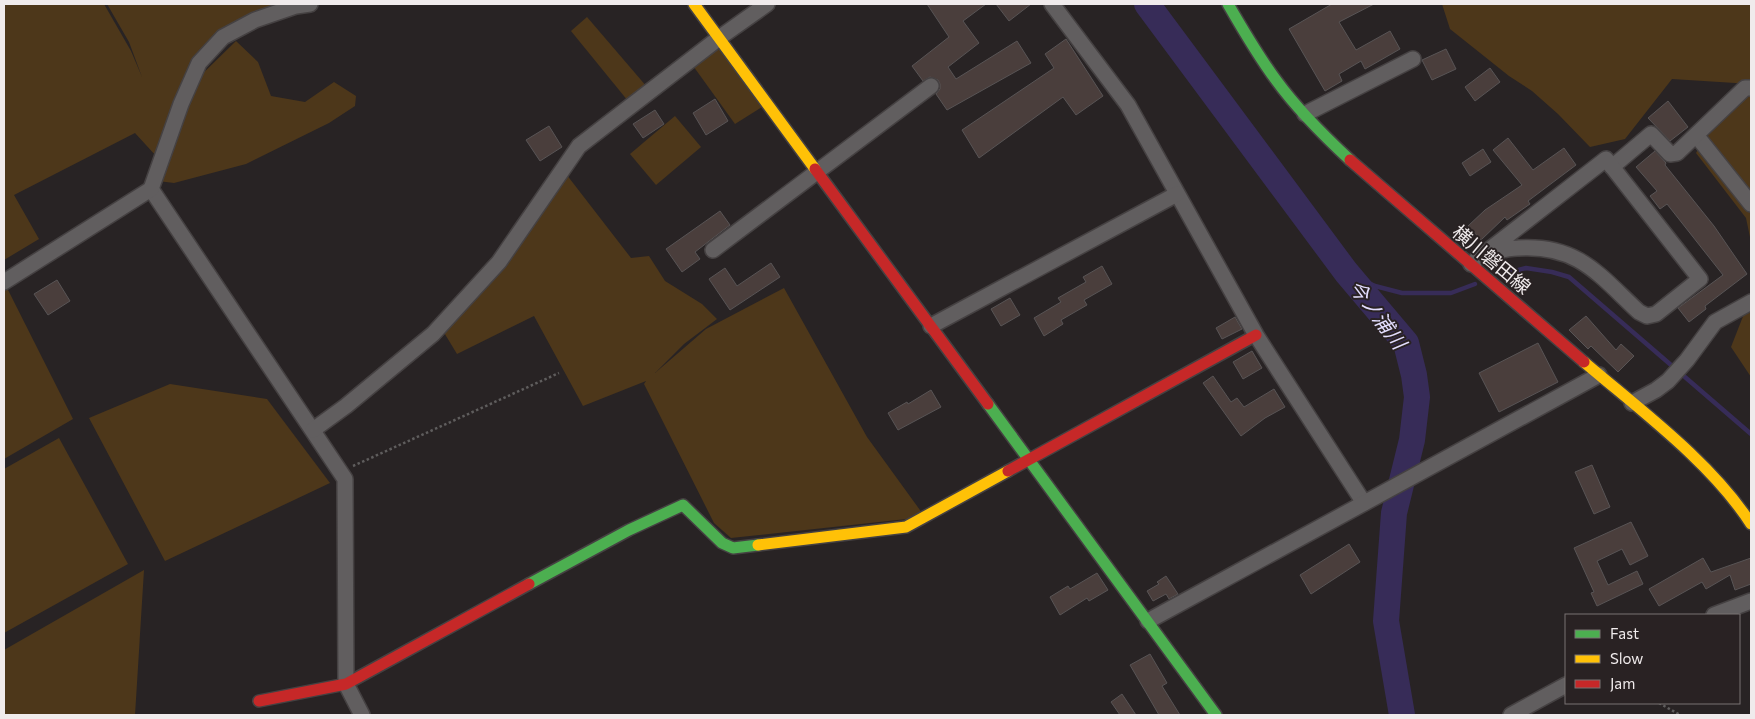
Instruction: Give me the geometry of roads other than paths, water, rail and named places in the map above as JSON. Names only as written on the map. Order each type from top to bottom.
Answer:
[{"type":"street","points":[[4,282],[151,189],[181,104],[199,63],[223,37],[255,20],[296,6],[310,4]]},
{"type":"street","points":[[694,4],[1148,621],[1212,714]]},
{"type":"street","points":[[313,430],[346,406],[433,334],[499,262],[579,146],[719,38],[767,4]]},
{"type":"street","points":[[1052,4],[1128,105],[1256,335],[1364,503]]},
{"type":"street","name":"横川磐田線","points":[[1228,4],[1248,39],[1276,80],[1305,114],[1348,158],[1632,403],[1706,470],[1746,515],[1751,524]]},
{"type":"street","points":[[1305,114],[1413,59]]},
{"type":"street","points":[[713,250],[931,86]]},
{"type":"street","points":[[1612,167],[1651,134],[1670,154],[1677,153],[1745,88],[1751,88]]},
{"type":"street","points":[[1696,135],[1751,204]]},
{"type":"street","points":[[1471,264],[1606,159],[1700,279],[1656,314],[1648,316],[1639,312],[1586,263],[1566,253],[1541,247],[1516,248],[1484,254]]},
{"type":"street","points":[[151,189],[345,479],[346,684],[362,715]]},
{"type":"street","points":[[931,326],[1177,194]]},
{"type":"street","points":[[1632,403],[1668,381],[1687,360],[1715,322],[1751,302]]},
{"type":"street","points":[[259,701],[346,684],[629,530],[683,505],[722,544],[733,548],[906,527],[1256,335]]},
{"type":"street","points":[[1148,621],[1599,375]]},
{"type":"street","points":[[1717,614],[1751,601]]},
{"type":"street","points":[[1511,715],[1565,686]]},
{"type":"waterway","name":"今ノ浦川","points":[[1147,4],[1346,272],[1406,343],[1417,397],[1412,440],[1394,513],[1386,621],[1402,715]]},
{"type":"waterway","points":[[1504,274],[1526,268],[1569,277],[1751,434]]},
{"type":"waterway","points":[[1346,272],[1375,286],[1402,293],[1451,293],[1475,284]]}]
